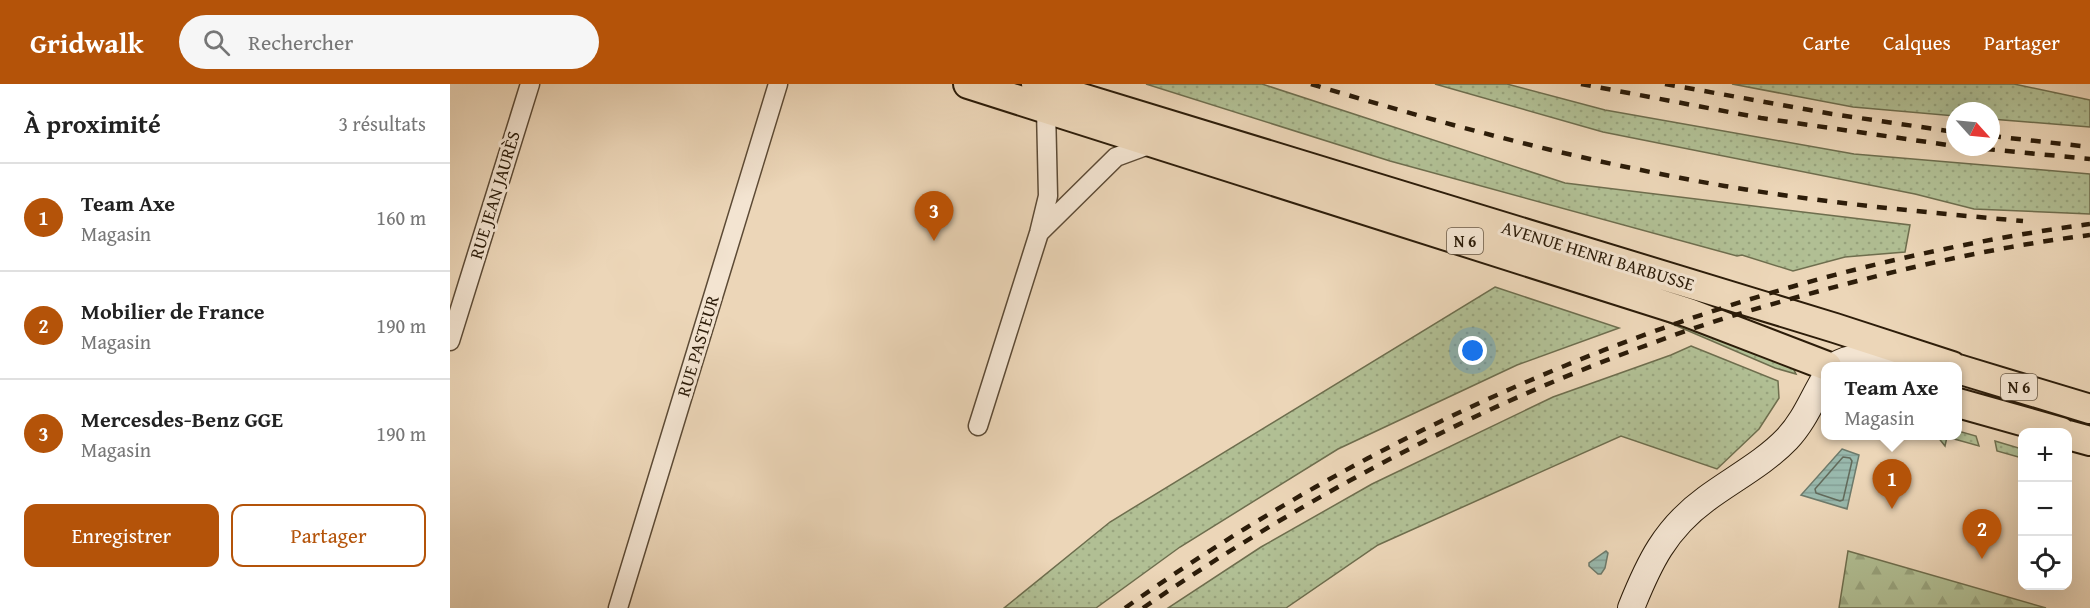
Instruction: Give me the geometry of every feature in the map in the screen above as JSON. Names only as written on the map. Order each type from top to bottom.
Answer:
[{"type":"main road","name":"AVENUE HENRI BARBUSSE","points":[[968,84],[1041,96],[1835,328],[1940,362]]},
{"type":"main road","name":"AVENUE HENRI BARBUSSE","points":[[1041,96],[1155,143],[1689,313],[1821,364]]},
{"type":"main road","name":"N 6","points":[[1962,370],[2090,409]]},
{"type":"main road","name":"N 6","points":[[1962,404],[2047,428]]},
{"type":"main road","points":[[2072,436],[2090,441]]},
{"type":"street","name":"RUE JEAN JAURÈS","points":[[450,341],[530,84]]},
{"type":"street","name":"RUE PASTEUR","points":[[618,608],[778,84]]},
{"type":"street","points":[[978,426],[1039,233],[1048,196],[1041,96]]},
{"type":"street","points":[[1039,233],[1116,158],[1155,143]]},
{"type":"street","points":[[1840,362],[1856,357],[1873,362]]},
{"type":"street","points":[[1631,608],[1647,567],[1665,539],[1704,500],[1771,454],[1788,438],[1803,419],[1821,385]]},
{"type":"green space","points":[[1146,84],[1262,84],[1565,183],[1910,225],[1905,252],[1845,257],[1793,271],[1742,255],[1737,256],[1390,161]]},
{"type":"green space","points":[[1435,84],[1507,84],[1605,110],[1854,154],[2090,174],[2090,214],[1974,209],[1915,194],[1603,132]]},
{"type":"green space","points":[[1732,84],[2014,84],[2090,100],[2090,127],[2000,120],[2000,102],[1946,102],[1946,115],[1853,107]]},
{"type":"green space","points":[[1495,287],[1619,328],[1517,365],[1338,449],[1180,547],[1096,608],[1004,608],[1110,522]]},
{"type":"green space","points":[[1592,289],[1784,362],[1793,368],[1796,374],[1775,368],[1656,317],[1589,297]]},
{"type":"green space","points":[[1691,346],[1778,381],[1779,398],[1759,429],[1717,469],[1621,436],[1378,545],[1286,608],[1168,608],[1261,547],[1372,484],[1553,397]]},
{"type":"green space","points":[[1962,432],[1976,436],[1979,446],[1958,440],[1962,440]]},
{"type":"green space","points":[[1995,441],[2018,448],[2018,457],[1997,451]]},
{"type":"green space","points":[[1848,551],[2046,608],[1839,608]]},
{"type":"water","points":[[1842,449],[1859,455],[1847,509],[1801,495]]},
{"type":"water","points":[[1606,551],[1608,553],[1605,568],[1601,574],[1598,574],[1589,566],[1589,563]]},
{"type":"railway","points":[[1311,84],[1494,136],[1681,178],[1809,199],[2023,221]]},
{"type":"railway","points":[[1581,84],[1761,118],[1946,145]]},
{"type":"railway","points":[[1665,84],[1832,114],[1946,131]]},
{"type":"railway","points":[[2000,137],[2090,147]]},
{"type":"railway","points":[[2000,150],[2090,159]]},
{"type":"railway","points":[[1125,608],[1234,535],[1347,469],[1464,410],[1584,358],[1707,313],[1833,275],[1961,246],[2090,224]]},
{"type":"railway","points":[[1143,608],[1203,568],[1325,494],[1452,428],[1517,397],[1583,370],[1694,328],[1827,289],[1957,258],[2090,235]]},
{"type":"place","name":"Mercesdes-Benz GGE","points":[[934,241]]},
{"type":"place","name":"Team Axe","points":[[1892,509]]},
{"type":"place","name":"Mobilier de France","points":[[1982,559]]}]
